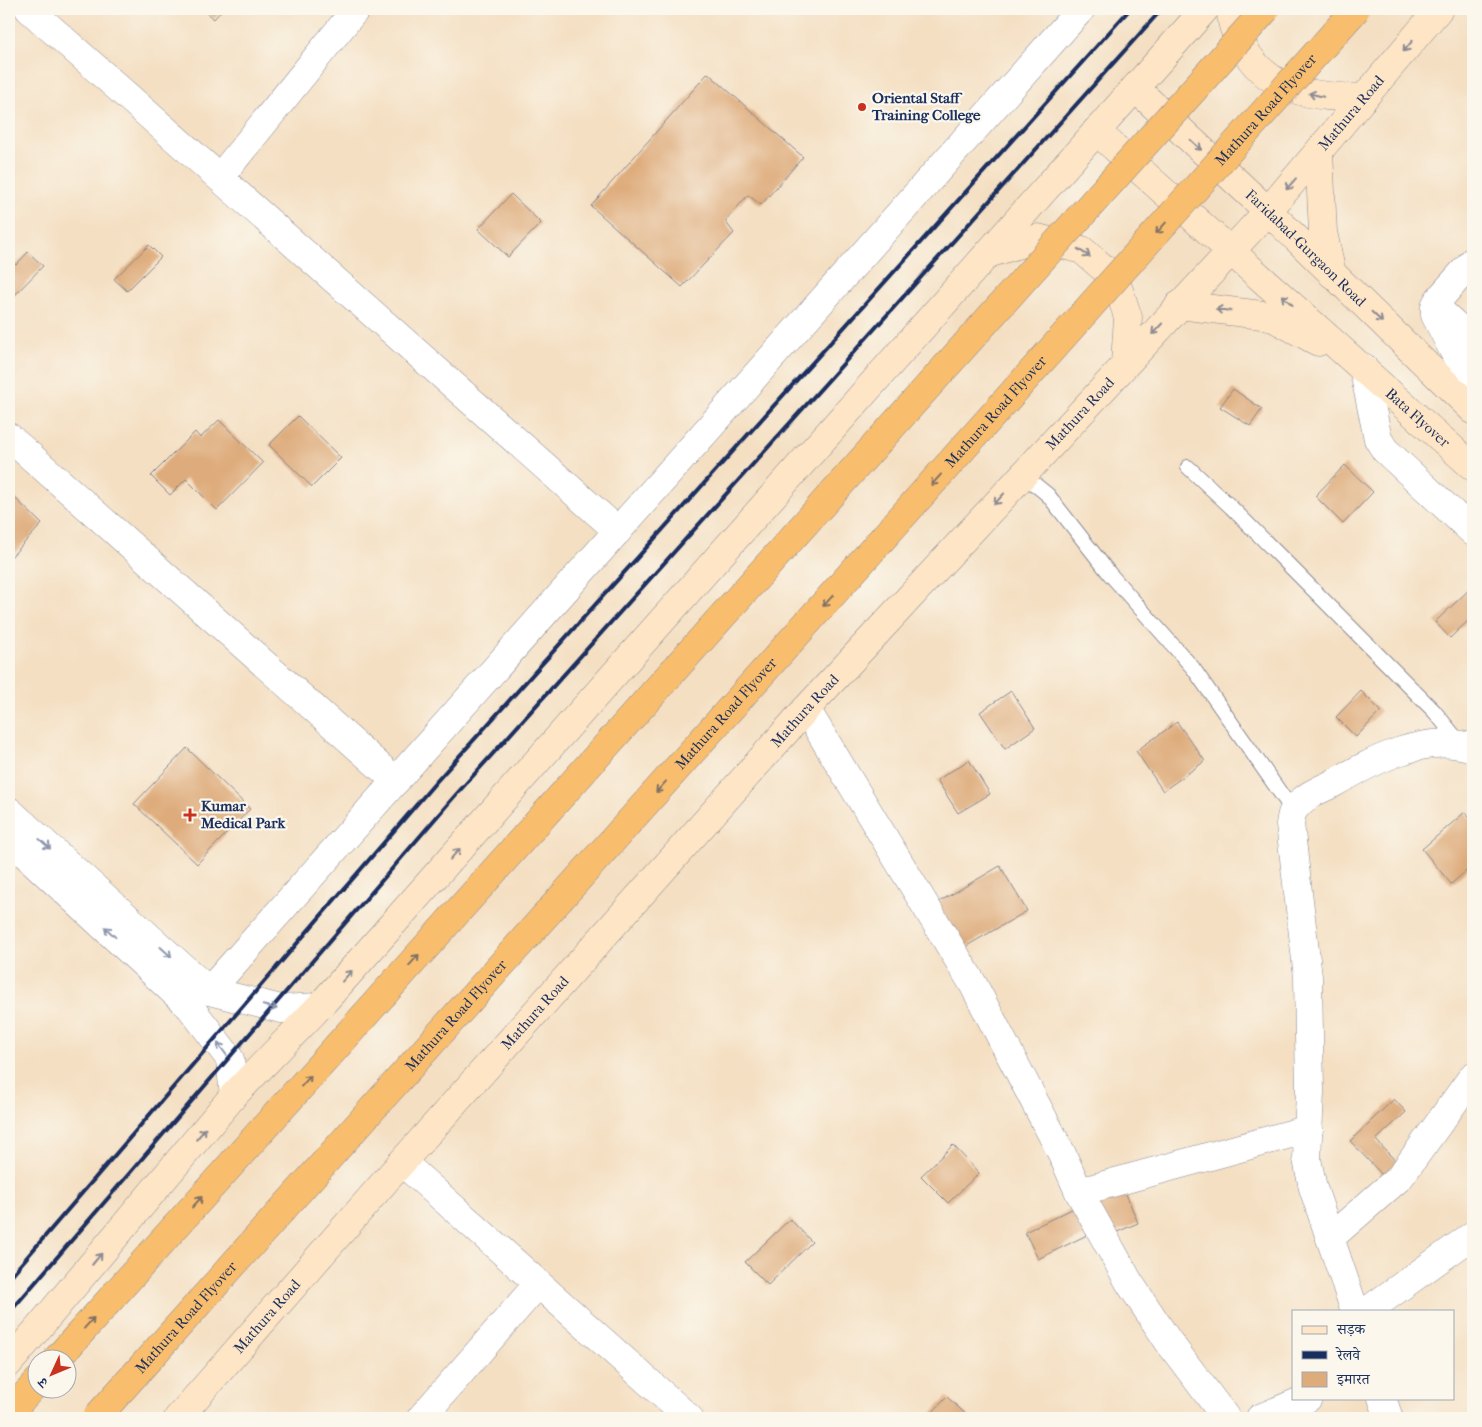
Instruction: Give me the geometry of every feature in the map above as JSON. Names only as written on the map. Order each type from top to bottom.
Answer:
[{"type":"highway","points":[[65,1350],[1266,9]]},
{"type":"highway","name":"Mathura Road Flyover","points":[[96,1418],[1356,9]]},
{"type":"highway","points":[[9,1413],[28,1391]]},
{"type":"main road","points":[[9,1363],[234,1095],[319,1007],[1205,9]]},
{"type":"main road","points":[[1231,9],[1230,22],[1247,56],[1276,83],[1319,97],[1364,98]]},
{"type":"main road","name":"Mathura Road","points":[[178,1418],[402,1162],[806,709],[1268,211],[1439,9]]},
{"type":"main road","name":"Faridabad-Gurgaon Road","points":[[1135,88],[1268,211],[1473,410]]},
{"type":"main road","points":[[1096,131],[1363,367]]},
{"type":"main road","points":[[1319,152],[1323,232],[1332,274]]},
{"type":"main road","points":[[988,254],[1038,238],[1082,250],[1115,278],[1128,317],[1125,363]]},
{"type":"main road","points":[[1179,306],[1270,316],[1363,367]]},
{"type":"main road","name":"Bata Flyover","points":[[1363,367],[1470,465]]},
{"type":"street","points":[[30,9],[618,530]]},
{"type":"street","points":[[220,177],[356,9]]},
{"type":"street","points":[[210,991],[1081,9]]},
{"type":"street","points":[[1473,261],[1435,306],[1435,315],[1473,389]]},
{"type":"street","points":[[1435,306],[1473,341]]},
{"type":"street","points":[[1363,367],[1378,439],[1385,450],[1473,532]]},
{"type":"street","points":[[9,437],[396,781]]},
{"type":"street","points":[[806,709],[973,984],[1062,1154],[1079,1192],[1129,1282],[1168,1341],[1226,1418]]},
{"type":"street","points":[[1355,1310],[1313,1188],[1307,1159],[1310,1092],[1308,977],[1290,824],[1293,811],[1311,795],[1376,760],[1402,751],[1438,744],[1467,746]]},
{"type":"street","points":[[9,811],[210,991],[281,1009],[319,1007]]},
{"type":"street","points":[[9,839],[190,1007],[230,1059],[234,1095]]},
{"type":"street","points":[[1330,1238],[1400,1177],[1473,1076]]},
{"type":"street","points":[[1079,1192],[1309,1129]]},
{"type":"street","points":[[402,1162],[689,1418]]},
{"type":"street","points":[[1368,1310],[1473,1235]]},
{"type":"street","points":[[421,1418],[538,1284]]},
{"type":"street","points":[[1260,1418],[1303,1400]]},
{"type":"street","points":[[1383,1400],[1389,1418]]},
{"type":"lane","points":[[1188,467],[1231,507],[1467,746]]},
{"type":"lane","points":[[1022,474],[1048,495],[1109,573],[1194,668],[1293,811]]},
{"type":"building","points":[[203,9],[223,9],[214,19]]},
{"type":"building","points":[[708,73],[803,157],[761,205],[748,195],[725,221],[734,233],[682,287],[591,206]]},
{"type":"building","points":[[511,194],[541,223],[508,257],[478,229]]},
{"type":"building","points":[[149,245],[161,257],[127,291],[114,279]]},
{"type":"building","points":[[28,252],[43,266],[9,301],[9,257],[16,265]]},
{"type":"building","points":[[1233,389],[1262,409],[1250,426],[1220,407]]},
{"type":"building","points":[[298,416],[341,458],[312,487],[269,445]]},
{"type":"building","points":[[219,420],[263,463],[217,510],[186,479],[170,495],[151,476],[195,432],[200,438]]},
{"type":"building","points":[[1345,465],[1373,492],[1343,524],[1315,496]]},
{"type":"building","points":[[9,492],[42,524],[9,559]]},
{"type":"building","points":[[1473,586],[1473,616],[1450,638],[1435,622]]},
{"type":"building","points":[[1011,691],[1035,728],[1005,749],[980,712]]},
{"type":"building","points":[[1361,691],[1381,711],[1356,737],[1336,717]]},
{"type":"building","points":[[1177,722],[1205,761],[1163,791],[1136,751]]},
{"type":"building","points":[[187,748],[250,809],[197,864],[134,804]]},
{"type":"building","points":[[969,760],[990,794],[958,813],[937,780]]},
{"type":"building","points":[[1465,812],[1473,822],[1473,865],[1451,884],[1422,849]]},
{"type":"building","points":[[1000,866],[1027,911],[963,948],[937,903]]},
{"type":"building","points":[[1394,1099],[1406,1112],[1376,1140],[1401,1167],[1387,1180],[1350,1141]]},
{"type":"building","points":[[953,1145],[979,1173],[948,1203],[921,1176]]},
{"type":"building","points":[[1124,1189],[1138,1223],[1110,1235],[1095,1201]]},
{"type":"building","points":[[1074,1208],[1087,1235],[1038,1259],[1025,1232]]},
{"type":"building","points":[[790,1219],[812,1242],[768,1285],[745,1262]]},
{"type":"building","points":[[947,1397],[970,1418],[927,1418]]},
{"type":"railway","points":[[9,1278],[436,782],[1130,9]]},
{"type":"railway","points":[[9,1313],[453,798],[1162,9]]},
{"type":"place","name":"Oriental Staff Training College","points":[[862,107]]},
{"type":"place","name":"Kumar Medical Park","points":[[190,815]]}]
